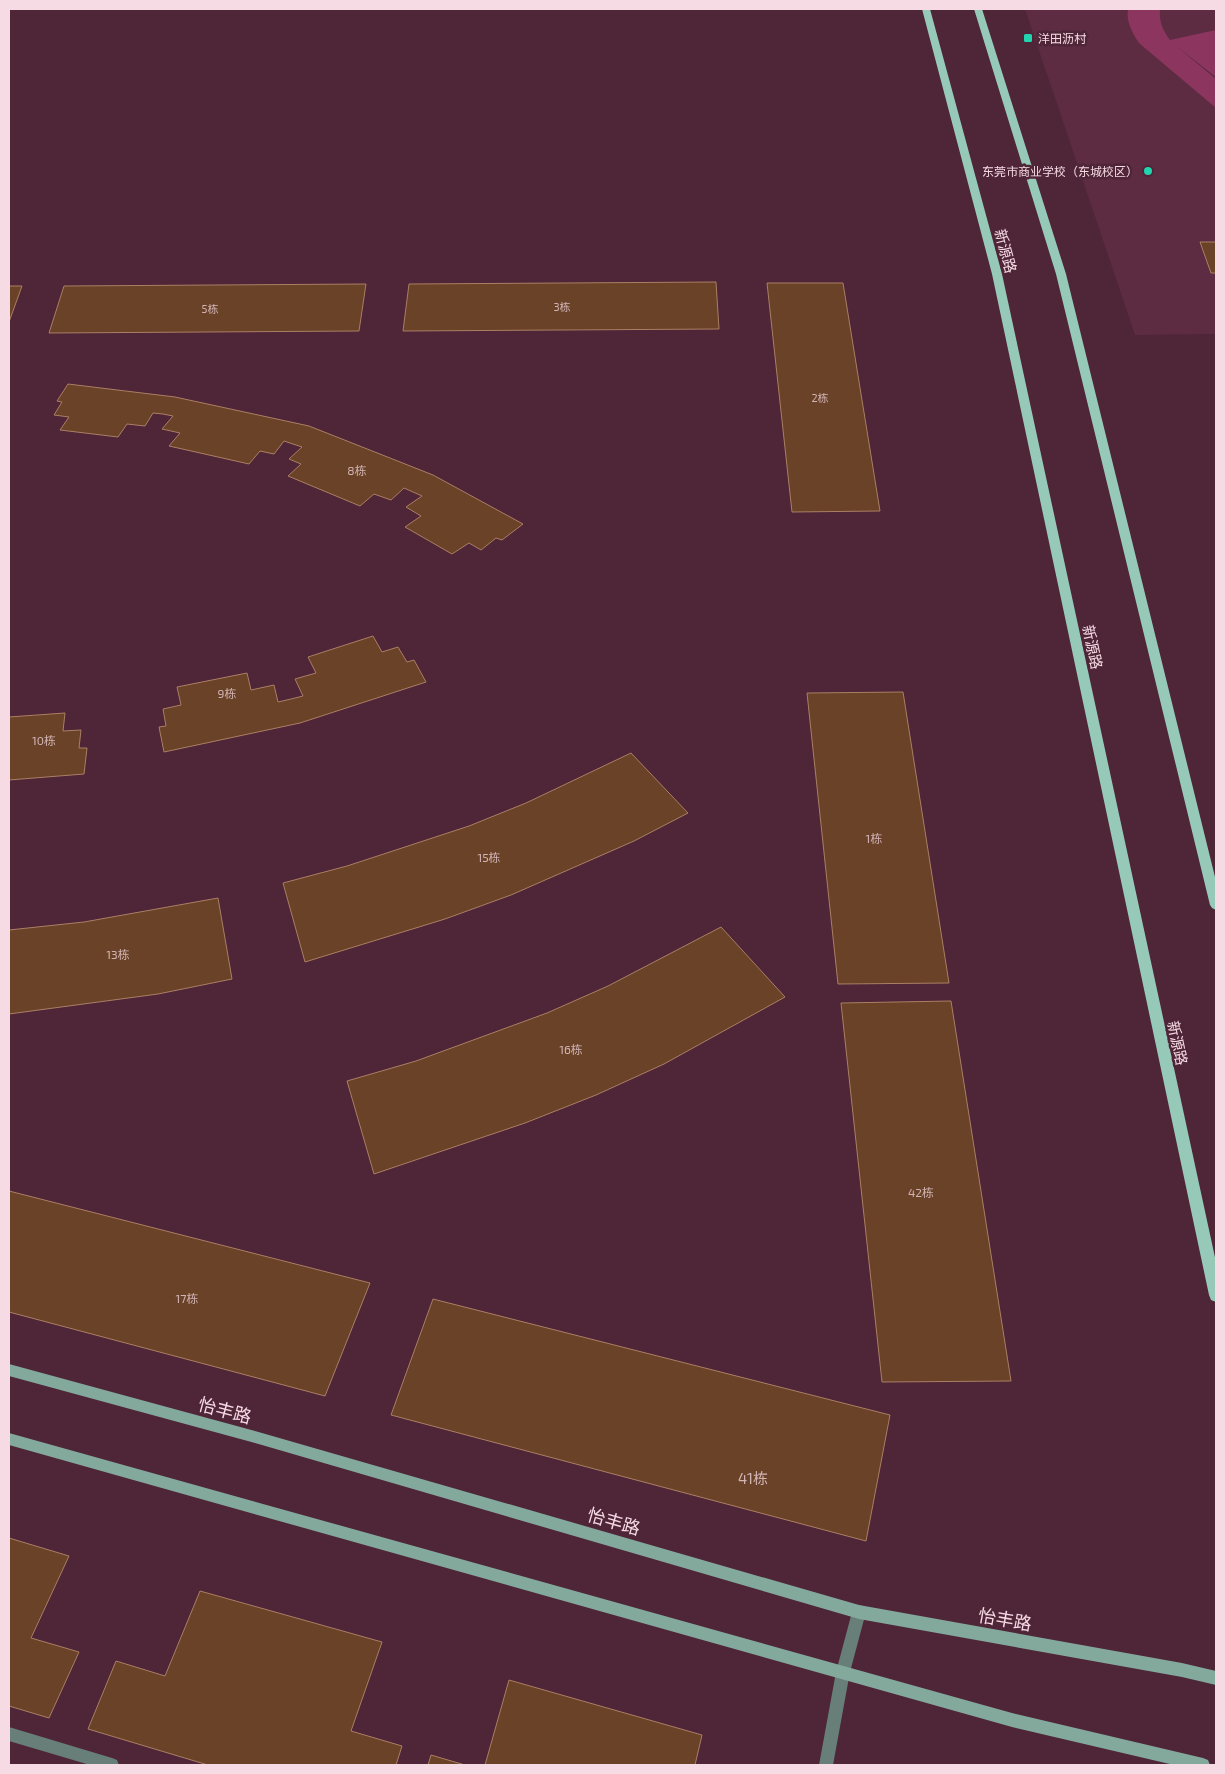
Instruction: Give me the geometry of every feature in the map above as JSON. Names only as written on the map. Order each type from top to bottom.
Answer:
[{"type":"main road","name":"新源路","points":[[926,9],[997,274],[1216,1295]]},
{"type":"main road","points":[[978,9],[1061,274],[1216,905]]},
{"type":"street","name":"怡丰路","points":[[9,1370],[262,1439],[859,1612],[1216,1678]]},
{"type":"street","points":[[9,1439],[1012,1720],[1203,1765]]},
{"type":"street","points":[[826,1765],[842,1672],[859,1612]]},
{"type":"street","points":[[9,1734],[112,1765]]},
{"type":"shaded area","name":"东莞市商业学校（东城校区）","points":[[1025,9],[1216,9],[1216,334],[1135,335]]},
{"type":"shaded area","points":[[1128,9],[1160,9],[1162,25],[1170,40],[1216,30],[1216,77],[1176,46],[1216,79],[1216,108],[1139,43],[1129,23]]},
{"type":"building","points":[[1200,242],[1216,242],[1216,273],[1211,273]]},
{"type":"building","points":[[716,282],[719,329],[403,331],[409,284]]},
{"type":"building","points":[[767,283],[843,283],[880,511],[792,512]]},
{"type":"building","points":[[366,284],[359,331],[49,333],[64,286]]},
{"type":"building","points":[[9,286],[22,286],[9,322]]},
{"type":"building","points":[[68,384],[175,397],[309,426],[433,475],[523,524],[502,540],[496,538],[481,550],[469,543],[452,554],[405,527],[421,516],[406,507],[422,496],[404,488],[391,500],[374,494],[360,506],[288,476],[301,464],[289,459],[302,447],[284,441],[274,454],[260,451],[249,464],[169,446],[180,433],[162,429],[173,416],[163,414],[153,413],[145,426],[127,424],[118,437],[60,430],[69,417],[54,415],[62,402],[57,401]]},
{"type":"building","points":[[373,636],[382,652],[398,647],[407,662],[414,660],[426,682],[300,723],[164,752],[159,727],[166,726],[163,709],[181,705],[177,687],[247,673],[251,690],[274,685],[278,702],[303,696],[295,679],[316,673],[308,657]]},
{"type":"building","points":[[903,692],[949,983],[838,984],[807,693]]},
{"type":"building","points":[[65,713],[63,731],[81,730],[79,748],[87,748],[84,774],[9,780],[9,717]]},
{"type":"building","points":[[631,753],[688,813],[634,841],[511,895],[445,919],[305,962],[283,883],[347,866],[469,826],[526,803]]},
{"type":"building","points":[[218,898],[232,979],[158,994],[9,1014],[9,930],[84,922]]},
{"type":"building","points":[[721,927],[785,997],[664,1064],[596,1095],[525,1123],[374,1174],[347,1081],[416,1061],[547,1013],[608,986]]},
{"type":"building","points":[[951,1001],[1011,1381],[882,1382],[841,1003]]},
{"type":"building","points":[[9,1191],[370,1283],[325,1396],[9,1312]]},
{"type":"building","points":[[433,1299],[890,1415],[866,1541],[391,1415]]},
{"type":"building","points":[[9,1538],[69,1556],[31,1638],[79,1652],[49,1718],[9,1706]]},
{"type":"building","points":[[200,1591],[382,1642],[351,1731],[402,1746],[396,1765],[208,1765],[88,1729],[116,1661],[165,1676]]},
{"type":"building","points":[[509,1680],[702,1735],[695,1765],[485,1765]]},
{"type":"building","points":[[431,1755],[465,1765],[428,1765]]},
{"type":"place","name":"洋田沥村","points":[[1028,38]]},
{"type":"place","name":"东莞市商业学校（东城校区）","points":[[1148,171]]}]
